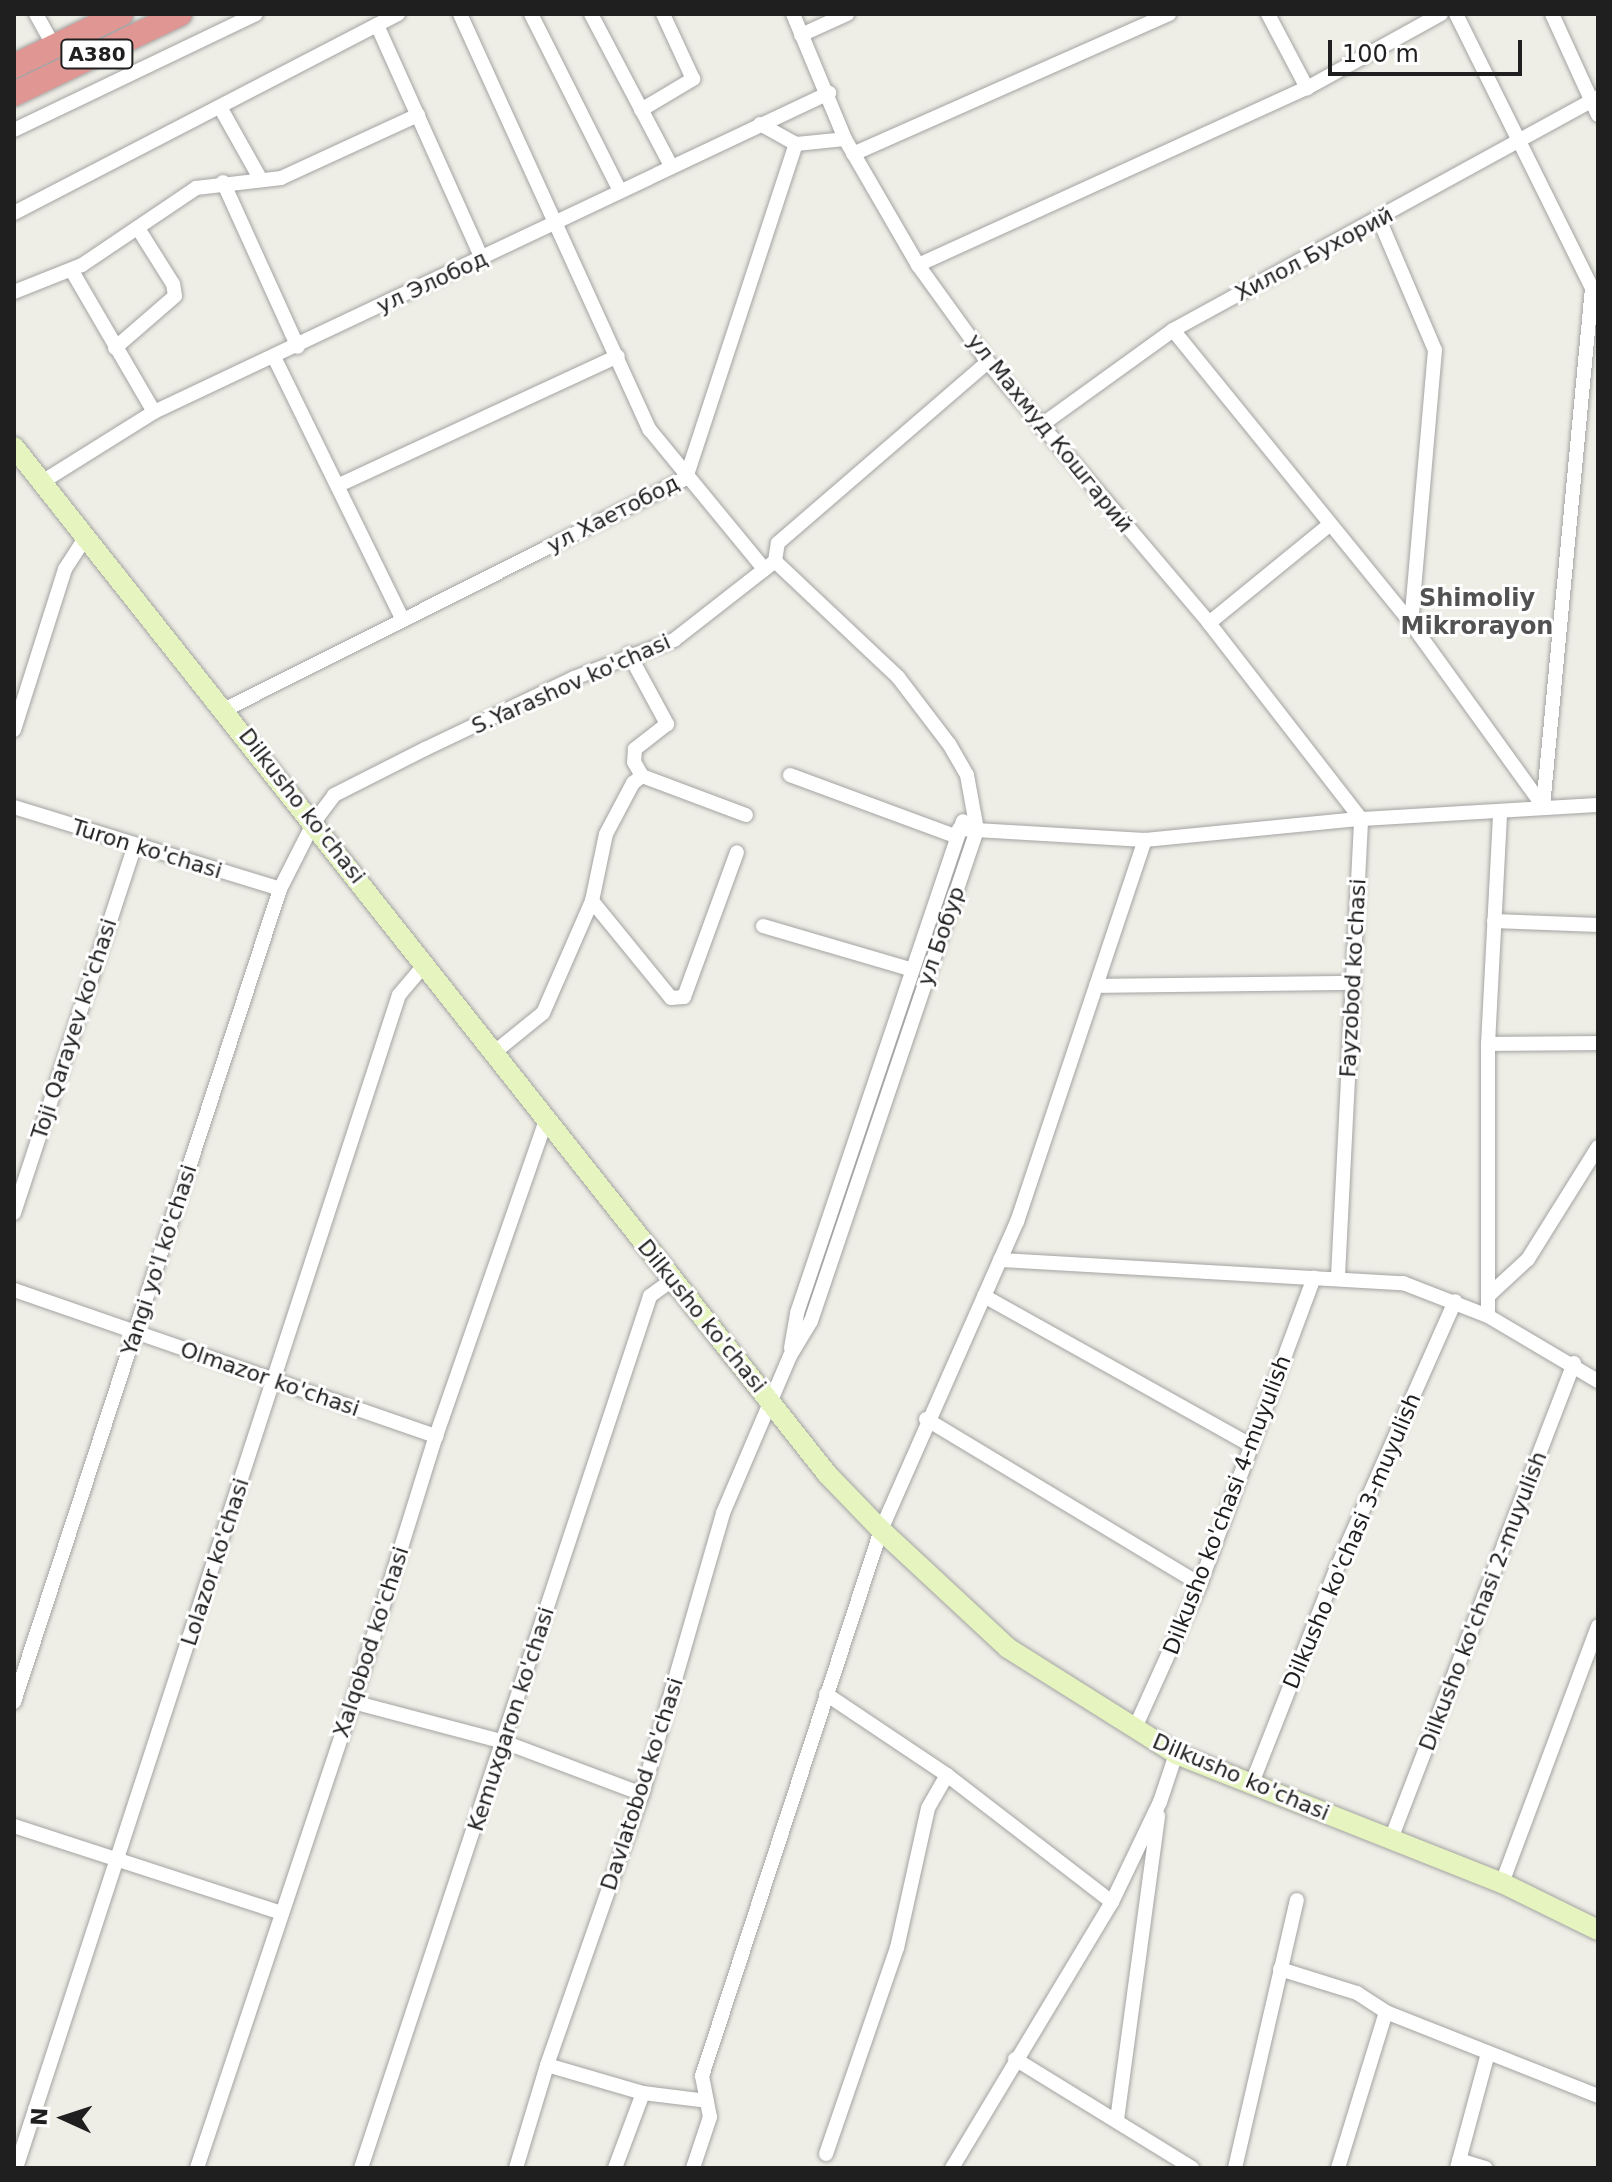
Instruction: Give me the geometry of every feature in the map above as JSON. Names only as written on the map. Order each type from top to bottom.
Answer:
[{"type":"highway","name":"A380","points":[[14,66],[121,14]]},
{"type":"highway","name":"A380","points":[[14,94],[180,14]]},
{"type":"street","points":[[36,14],[54,47]]},
{"type":"street","points":[[14,130],[256,14]]},
{"type":"street","points":[[14,213],[398,14]]},
{"type":"street","points":[[460,14],[650,430],[686,478],[769,565],[898,677],[949,744],[967,775],[977,830]]},
{"type":"street","points":[[531,14],[620,191]]},
{"type":"street","points":[[591,14],[671,166]]},
{"type":"street","points":[[641,110],[693,79],[663,14]]},
{"type":"street","name":"ул Махмуд Кошгарий","points":[[793,14],[829,93],[845,139],[918,265],[988,362],[1209,623],[1361,819]]},
{"type":"street","points":[[801,35],[847,14]]},
{"type":"street","points":[[853,154],[1169,14]]},
{"type":"street","points":[[1268,14],[1307,88]]},
{"type":"street","points":[[918,265],[1307,88],[1441,14]]},
{"type":"street","points":[[1456,14],[1516,139],[1595,286],[1543,806]]},
{"type":"street","points":[[1552,14],[1595,98],[1598,115]]},
{"type":"street","points":[[377,25],[482,259]]},
{"type":"street","name":"ул Элобод","points":[[42,482],[154,412],[275,359],[671,166],[829,93]]},
{"type":"street","name":"Хилол Бухорий","points":[[1040,426],[1173,330],[1595,98]]},
{"type":"street","points":[[220,107],[261,180]]},
{"type":"street","points":[[14,292],[72,271],[139,230],[196,188],[223,182],[281,178],[319,157],[346,152],[418,115]]},
{"type":"street","points":[[760,124],[796,144],[845,139]]},
{"type":"street","name":"ул Хаетобод","points":[[226,709],[686,478],[796,144]]},
{"type":"street","points":[[223,182],[298,347]]},
{"type":"street","points":[[1379,219],[1435,350],[1411,623]]},
{"type":"street","points":[[115,348],[175,296],[173,284],[139,230]]},
{"type":"street","points":[[72,271],[154,412]]},
{"type":"street","points":[[1173,330],[1411,623],[1543,806]]},
{"type":"street","points":[[339,485],[618,356]]},
{"type":"street","points":[[275,359],[402,618]]},
{"type":"street","name":"S.Yarashov ko'chasi","points":[[314,822],[334,795],[629,654],[674,640],[769,565],[778,543],[988,362]]},
{"type":"street","name":"Dilkusho ko'chasi","points":[[14,447],[226,709],[827,1474],[881,1530],[1008,1648],[1176,1754],[1502,1883],[1598,1930]]},
{"type":"street","points":[[1209,623],[1329,525]]},
{"type":"street","points":[[14,730],[65,569],[86,537]]},
{"type":"street","points":[[629,654],[667,724],[635,749],[634,762],[642,776],[746,815]]},
{"type":"street","points":[[790,775],[957,832],[977,830],[1145,840],[1361,819],[1500,815],[1543,806],[1598,805]]},
{"type":"street","points":[[496,1051],[543,1013],[592,901],[606,834],[633,783],[642,776]]},
{"type":"street","points":[[790,1356],[797,1313],[910,969],[957,832],[973,803]]},
{"type":"street","name":"Turon ko'chasi","points":[[14,807],[280,889]]},
{"type":"street","points":[[1488,1316],[1488,1044],[1500,815]]},
{"type":"street","name":"Fayzobod ko'chasi","points":[[1338,1276],[1361,819]]},
{"type":"street","name":"Yangi yo'l ko'chasi","points":[[14,1702],[280,889],[314,822]]},
{"type":"street","name":"ул Бобур","points":[[774,1404],[790,1356],[811,1321],[977,830]]},
{"type":"street","points":[[693,2168],[710,2117],[702,2076],[881,1530],[926,1419],[1000,1260],[1145,840]]},
{"type":"street","name":"Toji Qarayev ko'chasi","points":[[14,1213],[135,846]]},
{"type":"street","points":[[592,901],[671,998],[684,997],[737,852]]},
{"type":"street","points":[[1494,921],[1598,925]]},
{"type":"street","points":[[763,926],[910,969]]},
{"type":"street","name":"Lolazor ko'chasi","points":[[16,2168],[399,995],[426,963]]},
{"type":"street","points":[[1096,986],[1353,983]]},
{"type":"street","points":[[1488,1044],[1598,1043]]},
{"type":"street","name":"Xalqobod ko'chasi","points":[[197,2168],[353,1702],[436,1436],[547,1117]]},
{"type":"street","points":[[1488,1296],[1528,1259],[1598,1147]]},
{"type":"street","points":[[1000,1260],[1314,1278],[1338,1276],[1403,1283],[1488,1316],[1574,1363],[1598,1381]]},
{"type":"street","name":"Dilkusho ko'chasi 4-muyulish","points":[[1134,1730],[1200,1584],[1314,1278]]},
{"type":"street","name":"Kemuxgaron ko'chasi","points":[[361,2168],[650,1296],[672,1280]]},
{"type":"street","name":"Olmazor ko'chasi","points":[[14,1290],[436,1436]]},
{"type":"street","points":[[984,1296],[1252,1446]]},
{"type":"street","name":"Dilkusho ko'chasi 3-muyulish","points":[[1252,1783],[1336,1570],[1455,1301]]},
{"type":"street","name":"Dilkusho ko'chasi 2-muyulish","points":[[1391,1839],[1574,1363]]},
{"type":"street","name":"Davlatobod ko'chasi","points":[[516,2168],[547,2065],[642,1794],[723,1513],[774,1404]]},
{"type":"street","points":[[926,1419],[1200,1584]]},
{"type":"street","points":[[1502,1883],[1598,1626]]},
{"type":"street","points":[[826,1694],[947,1775],[1112,1902]]},
{"type":"street","points":[[353,1702],[504,1742],[642,1794]]},
{"type":"street","points":[[956,2166],[1015,2059],[1112,1902],[1160,1802],[1176,1754]]},
{"type":"street","points":[[826,2154],[897,1948],[928,1808],[947,1775]]},
{"type":"street","points":[[1117,2120],[1160,1802]]},
{"type":"street","points":[[14,1826],[281,1913]]},
{"type":"street","points":[[1235,2168],[1297,1900]]},
{"type":"street","points":[[1280,1969],[1357,1993],[1386,2012],[1598,2096]]},
{"type":"street","points":[[1338,2168],[1386,2012]]},
{"type":"street","points":[[1486,2168],[1458,2164],[1488,2053]]},
{"type":"street","points":[[1015,2059],[1192,2168]]},
{"type":"street","points":[[547,2065],[643,2093],[707,2101]]},
{"type":"street","points":[[615,2168],[643,2093]]},
{"type":"district","name":"Shimoliy Mikrorayon","points":[[1477,613]]}]
